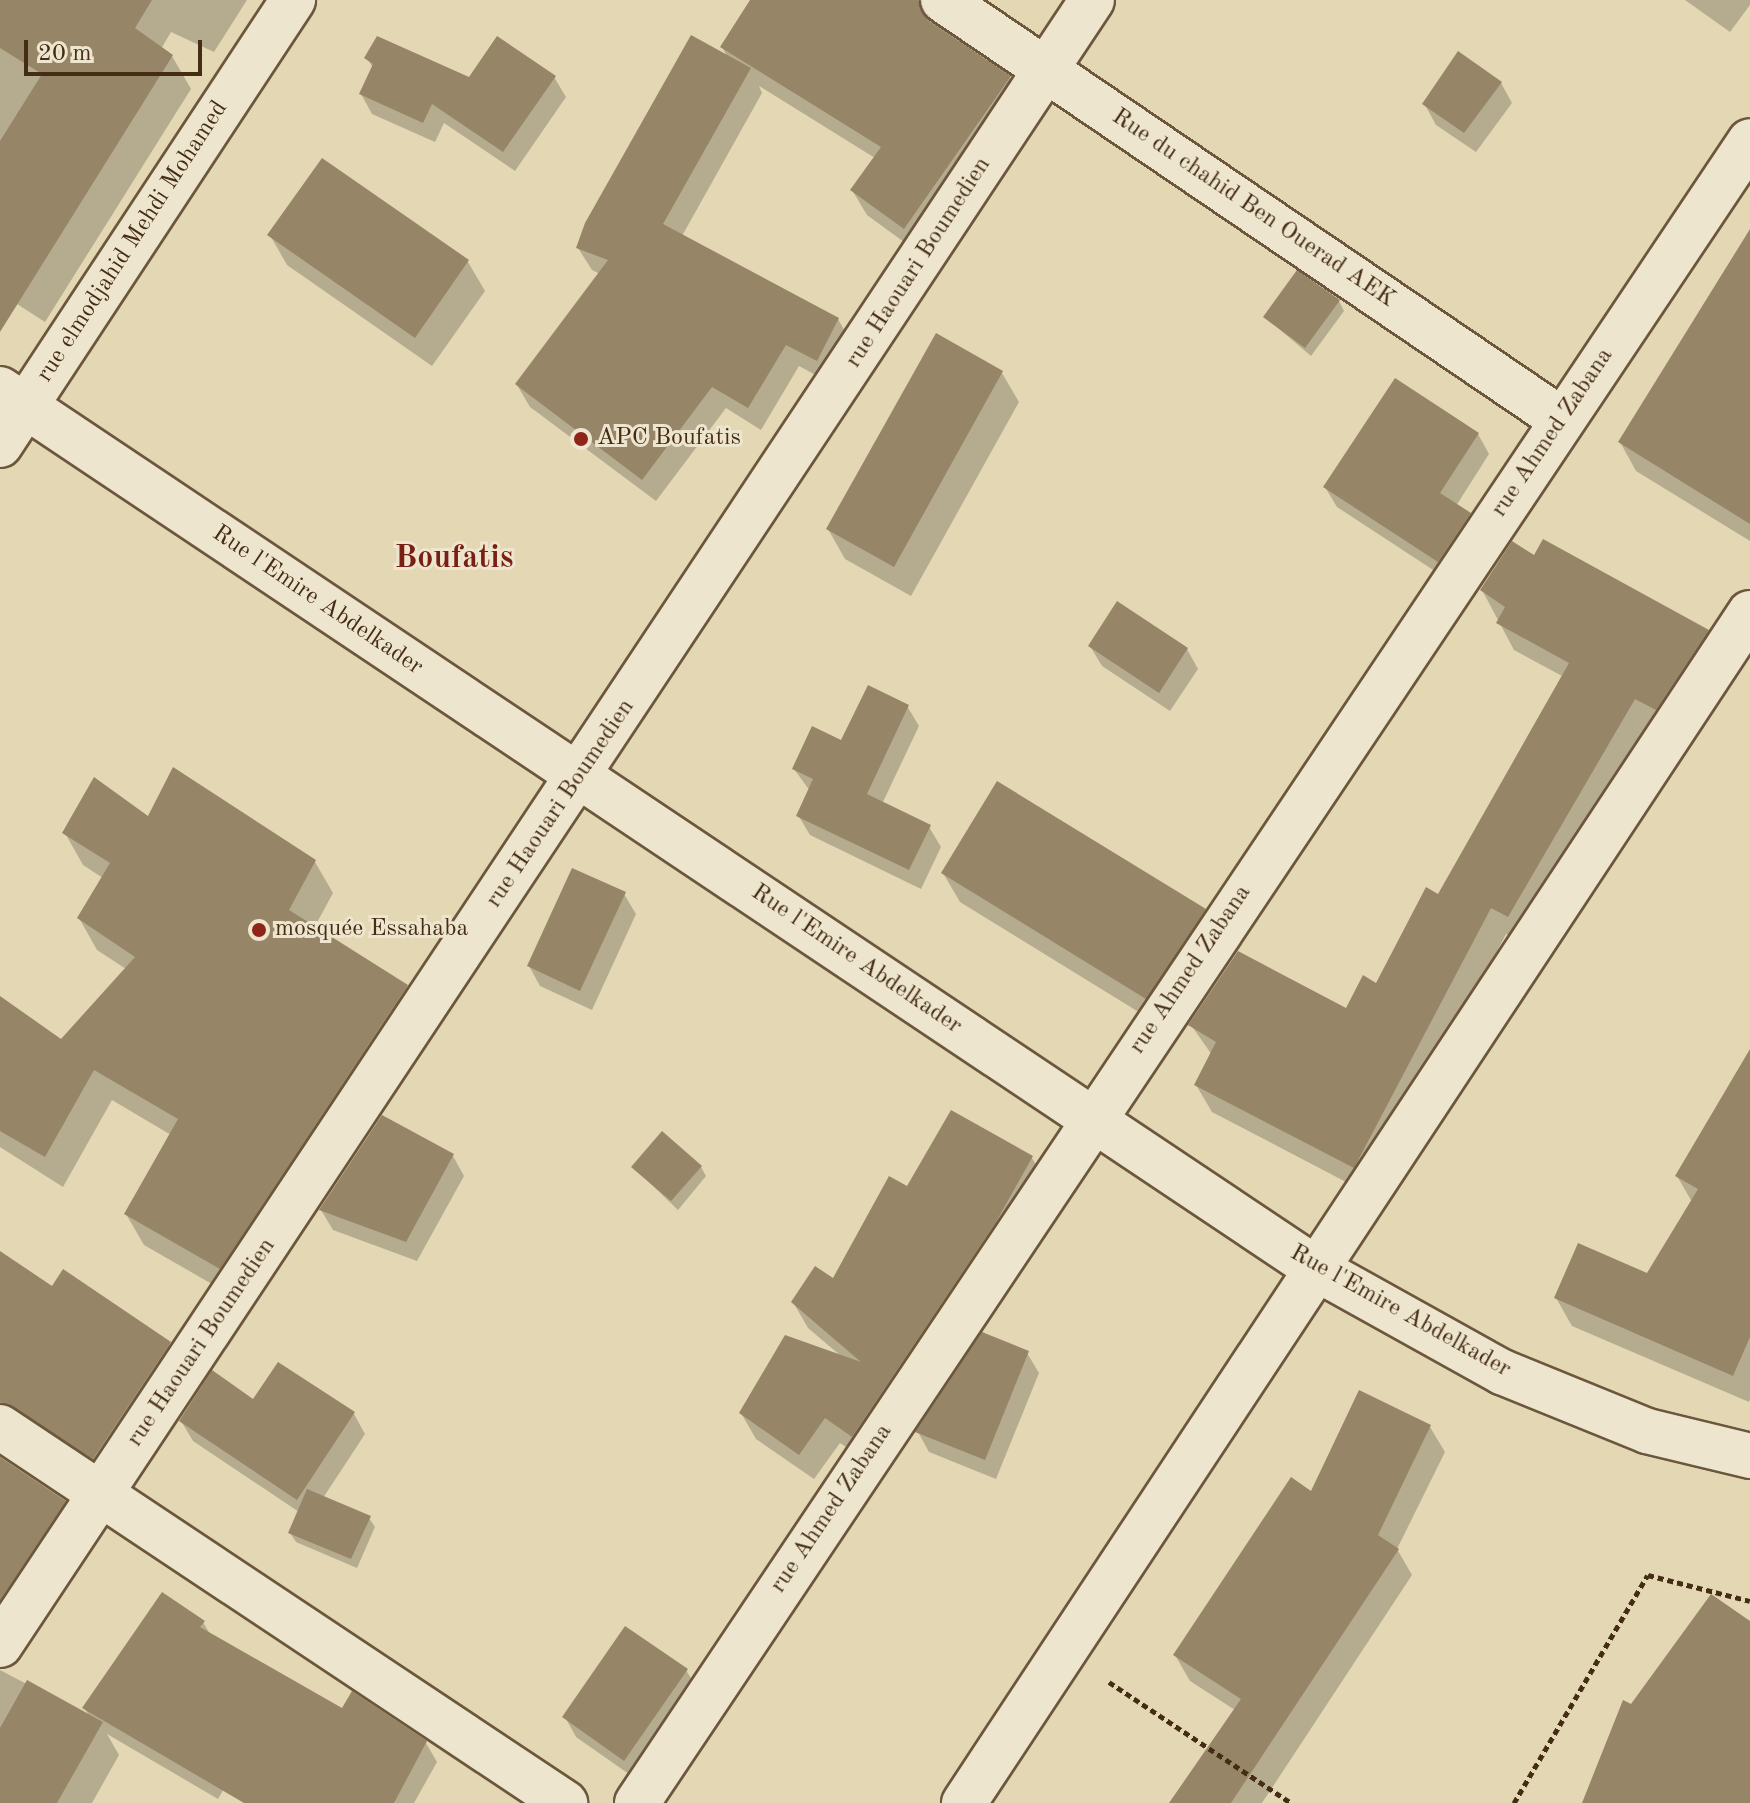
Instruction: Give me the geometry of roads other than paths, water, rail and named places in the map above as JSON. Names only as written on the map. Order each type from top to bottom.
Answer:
[{"type":"street","name":"rue elmodjahid Mehdi Mohamed","points":[[0,445],[13,397],[293,0]]},
{"type":"street","name":"Rue du chahid Ben Ouerad AEK","points":[[943,0],[1562,420]]},
{"type":"street","name":"rue Haouari Boumedien","points":[[0,1645],[580,776],[1092,0]]},
{"type":"street","name":"rue Ahmed Zabana","points":[[637,1803],[1092,1118],[1750,141]]},
{"type":"street","name":"Rue l'Emire Abdelkader","points":[[13,397],[1315,1268],[1502,1372],[1647,1431],[1750,1456]]},
{"type":"street","points":[[964,1803],[1750,613]]},
{"type":"street","points":[[0,1427],[565,1803]]},
{"type":"place","name":"APC Boufatis","points":[[581,439]]},
{"type":"place","name":"mosquée Essahaba","points":[[259,930]]},
{"type":"district","name":"Boufatis","points":[[454,559]]}]
